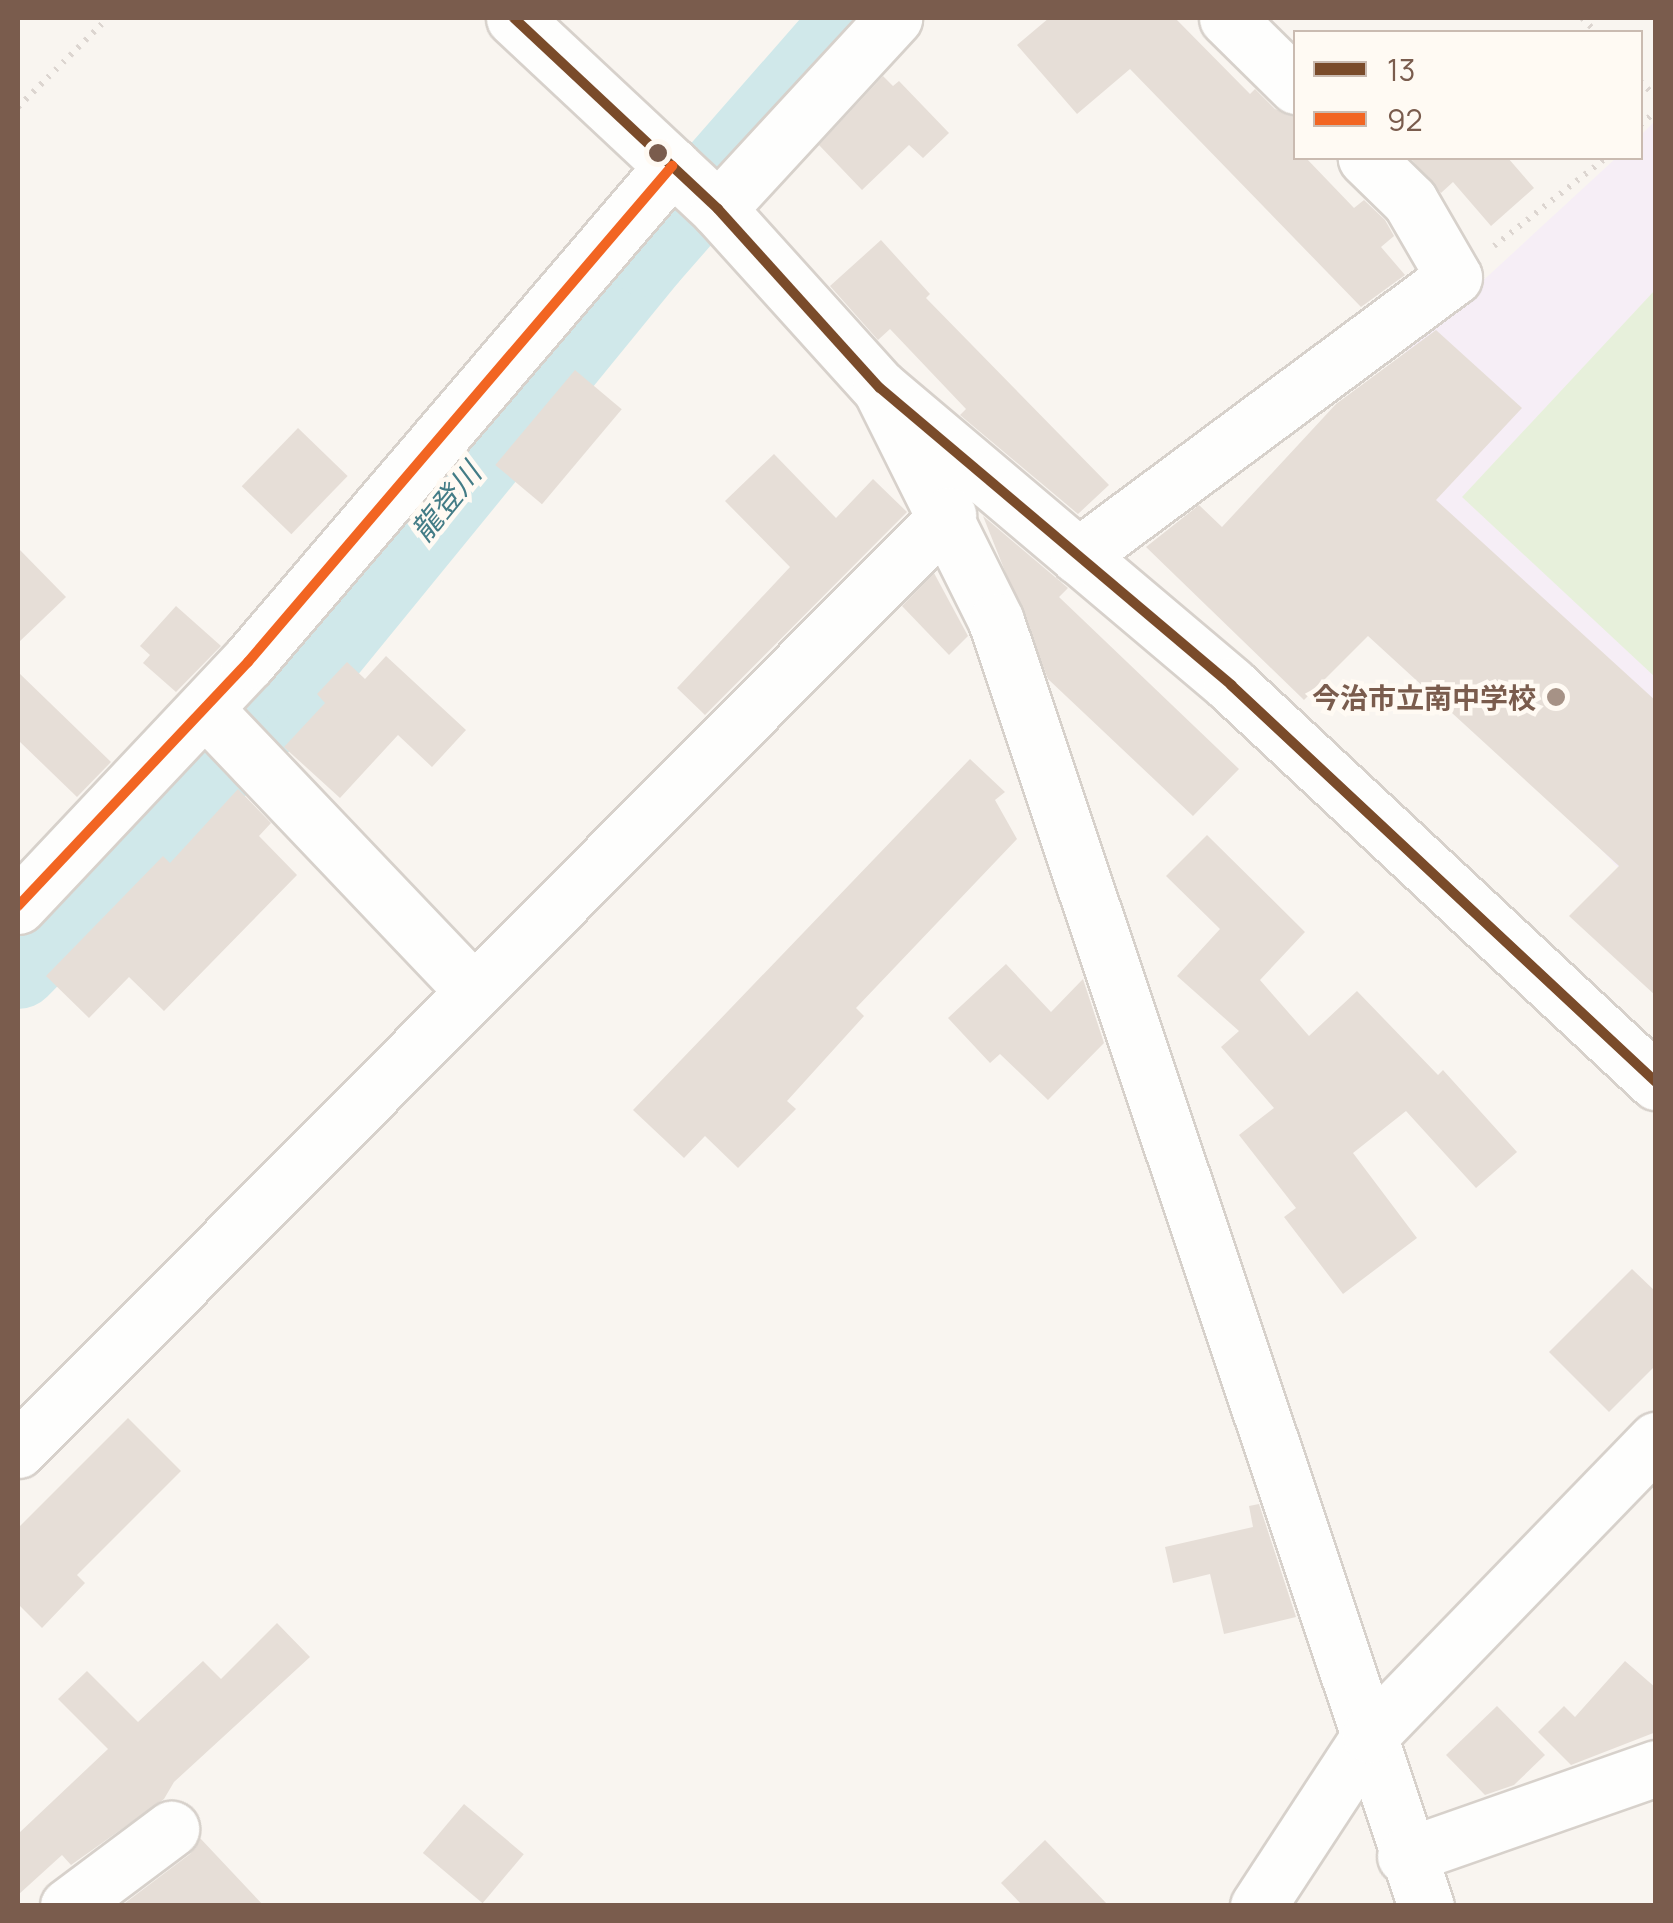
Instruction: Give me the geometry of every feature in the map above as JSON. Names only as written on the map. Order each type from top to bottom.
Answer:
[{"type":"street","points":[[514,18],[718,210],[880,388],[1231,685],[1656,1082]]},
{"type":"street","points":[[718,210],[894,18]]},
{"type":"street","points":[[1227,18],[1293,83]]},
{"type":"street","points":[[1078,556],[1454,277],[1410,201],[1368,160]]},
{"type":"street","points":[[18,906],[204,709],[672,166]]},
{"type":"street","points":[[880,388],[948,515],[996,621],[1370,1735],[1405,1856],[1426,1906]]},
{"type":"street","points":[[18,1450],[948,515]]},
{"type":"street","points":[[204,709],[474,991]]},
{"type":"street","points":[[1258,1906],[1370,1735],[1656,1440]]},
{"type":"street","points":[[1405,1856],[1656,1768]]},
{"type":"street","points":[[68,1906],[172,1829]]},
{"type":"path","points":[[18,108],[108,18]]},
{"type":"path","points":[[1454,277],[1603,160]]},
{"type":"shaded area","name":"今治市立南中学校","points":[[1655,121],[1655,906],[1257,489],[1614,160],[1643,160],[1643,133]]},
{"type":"green space","points":[[1655,290],[1655,677],[1462,497]]},
{"type":"building","points":[[1049,18],[1175,18],[1250,94],[1255,89],[1275,109],[1293,115],[1293,160],[1308,160],[1354,208],[1364,200],[1385,220],[1394,236],[1381,247],[1405,275],[1361,307],[1130,69],[1077,114],[1017,45]]},
{"type":"building","points":[[883,76],[893,86],[899,81],[949,133],[923,158],[909,145],[862,190],[819,145]]},
{"type":"building","points":[[1412,160],[1510,160],[1534,188],[1491,226],[1453,182],[1441,193]]},
{"type":"building","points":[[881,240],[930,294],[926,298],[1109,485],[1078,514],[960,415],[966,409],[890,329],[878,340],[830,286]]},
{"type":"building","points":[[1436,330],[1522,408],[1436,500],[1656,701],[1656,996],[1569,916],[1619,866],[1368,636],[1304,700],[1146,547],[1199,505],[1222,527],[1336,404]]},
{"type":"building","points":[[575,370],[622,409],[542,504],[495,465]]},
{"type":"building","points":[[298,428],[348,476],[291,534],[242,486]]},
{"type":"building","points":[[774,454],[836,518],[873,479],[907,512],[705,715],[677,688],[790,567],[725,501]]},
{"type":"building","points":[[983,516],[1068,588],[1059,597],[1239,769],[1193,816],[1048,679]]},
{"type":"building","points":[[18,548],[66,597],[18,643]]},
{"type":"building","points":[[934,573],[968,636],[949,655],[902,606]]},
{"type":"building","points":[[176,606],[221,646],[176,692],[143,663],[150,655],[140,646]]},
{"type":"building","points":[[386,656],[466,730],[432,767],[398,735],[340,798],[284,747],[325,703],[317,694],[347,662],[365,679]]},
{"type":"building","points":[[18,672],[111,762],[77,797],[18,740]]},
{"type":"building","points":[[970,759],[1005,792],[995,800],[1017,839],[856,1008],[864,1016],[787,1101],[796,1109],[738,1168],[705,1136],[684,1158],[633,1110]]},
{"type":"building","points":[[238,789],[271,823],[259,836],[297,875],[164,1011],[129,977],[89,1018],[46,976],[163,856],[170,863]]},
{"type":"building","points":[[1207,835],[1305,932],[1260,980],[1309,1036],[1357,991],[1438,1075],[1443,1070],[1517,1152],[1476,1188],[1406,1111],[1353,1153],[1417,1238],[1343,1294],[1284,1217],[1296,1208],[1239,1135],[1274,1108],[1221,1047],[1239,1031],[1177,976],[1220,929],[1166,876]]},
{"type":"building","points":[[1006,964],[1051,1012],[1083,979],[1104,1043],[1048,1100],[1000,1054],[990,1063],[948,1018]]},
{"type":"building","points":[[1632,1269],[1656,1292],[1656,1365],[1609,1412],[1549,1352]]},
{"type":"building","points":[[128,1418],[181,1471],[77,1575],[85,1583],[42,1628],[18,1604],[18,1528]]},
{"type":"building","points":[[1259,1504],[1296,1617],[1224,1634],[1210,1574],[1173,1583],[1165,1547],[1253,1527],[1249,1506]]},
{"type":"building","points":[[277,1623],[310,1657],[174,1782],[164,1799],[71,1865],[62,1855],[18,1895],[18,1834],[108,1749],[58,1699],[87,1671],[138,1722],[203,1661],[221,1679]]},
{"type":"building","points":[[1625,1661],[1656,1688],[1656,1732],[1571,1765],[1538,1732],[1564,1706],[1575,1717]]},
{"type":"building","points":[[1497,1706],[1545,1755],[1514,1785],[1485,1795],[1446,1755]]},
{"type":"building","points":[[464,1804],[524,1854],[483,1903],[423,1853]]},
{"type":"building","points":[[200,1838],[264,1906],[121,1906],[190,1854]]},
{"type":"building","points":[[1045,1840],[1109,1906],[1023,1906],[1001,1883]]},
{"type":"waterway","name":"龍登川","points":[[18,968],[295,687],[647,256],[855,18]]},
{"type":"transit line","name":"13","points":[[514,18],[718,209],[880,388],[1231,685],[1656,1082]]},
{"type":"transit line","name":"92","points":[[18,906],[248,662],[672,166]]},
{"type":"place","name":"今治市立南中学校","points":[[1556,697]]}]
